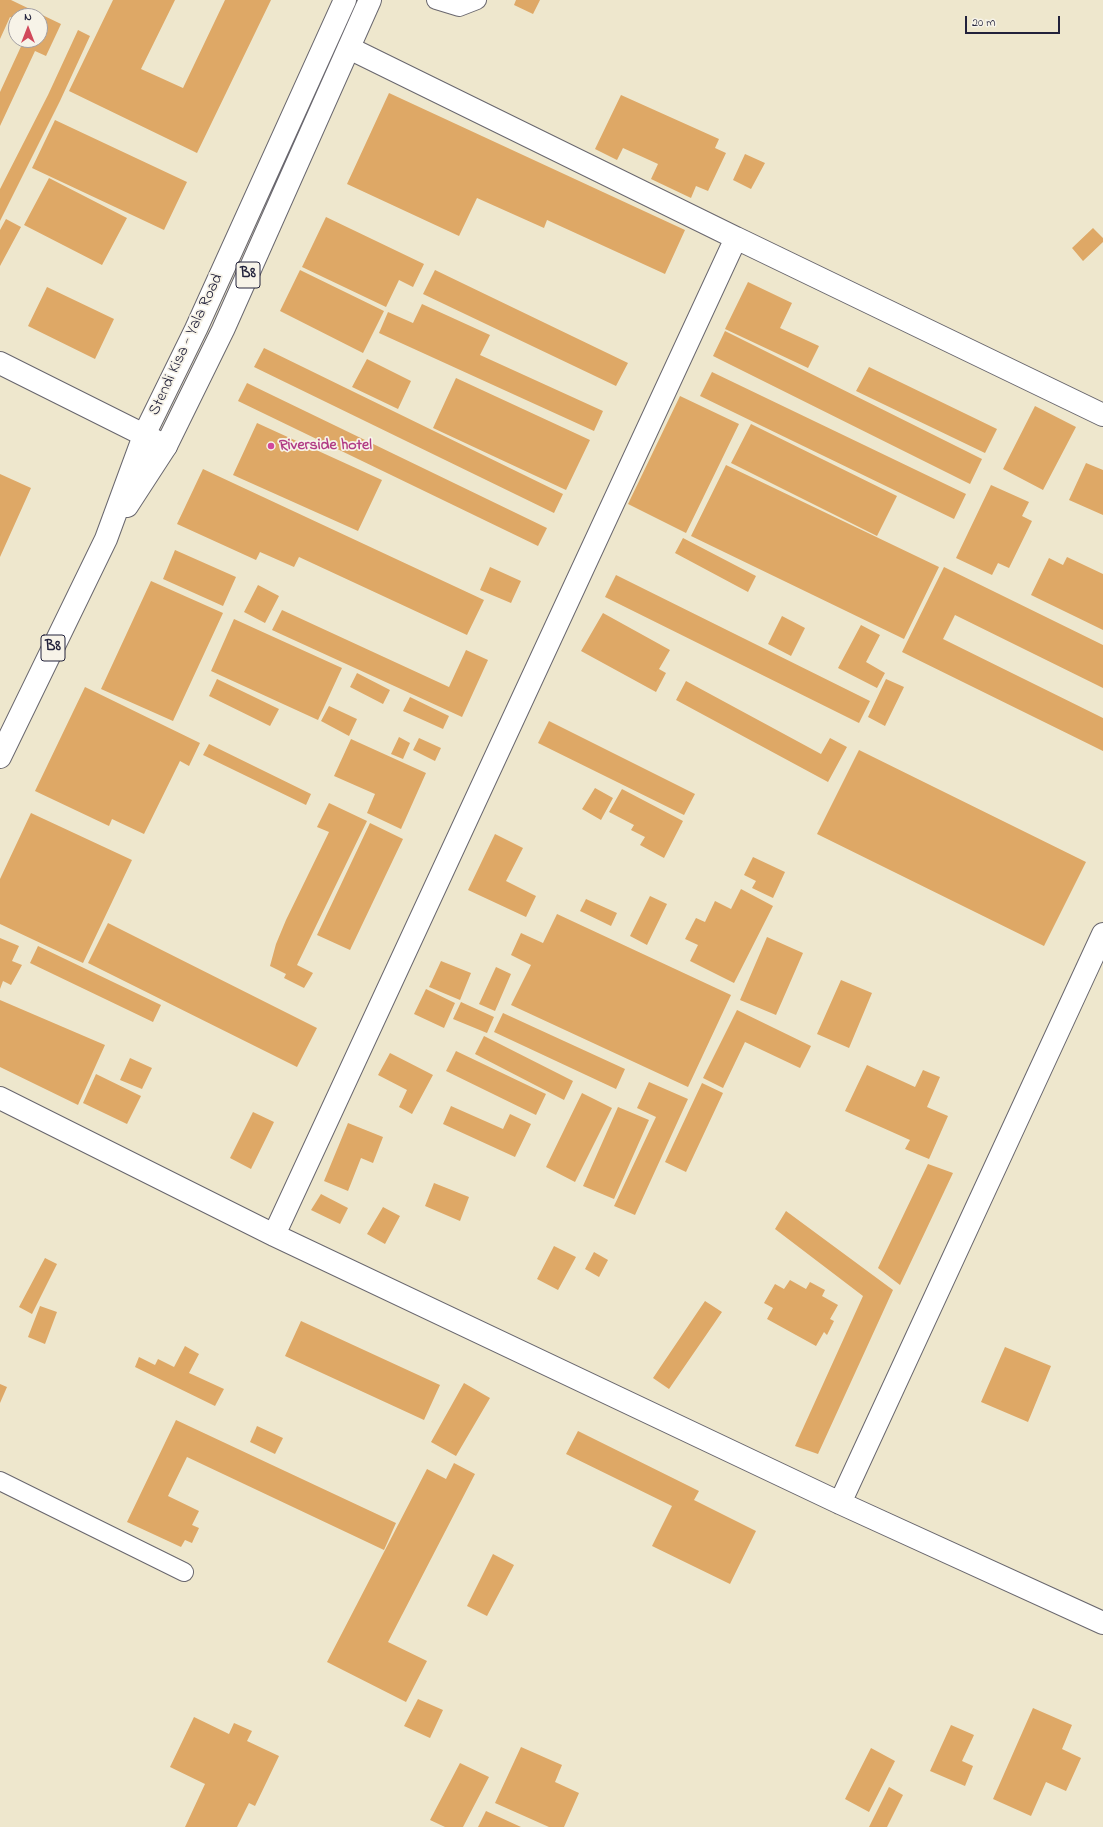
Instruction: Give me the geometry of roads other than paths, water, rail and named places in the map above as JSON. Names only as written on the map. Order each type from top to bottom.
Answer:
[{"type":"main road","name":"Stendi Kisa - Yala Road","points":[[106,539],[145,433],[196,329],[345,0]]},
{"type":"main road","name":"B8","points":[[0,756],[106,539],[166,446],[223,330],[370,0]]},
{"type":"main road","points":[[349,48],[736,238],[1103,415]]},
{"type":"main road","points":[[274,1235],[736,238]]},
{"type":"main road","points":[[0,363],[145,433],[166,446]]},
{"type":"main road","points":[[840,1504],[1103,934]]},
{"type":"main road","points":[[0,1098],[274,1235],[840,1504],[1103,1623]]},
{"type":"lane","points":[[436,0],[459,6],[477,0]]},
{"type":"lane","points":[[0,1481],[184,1572]]},
{"type":"place","name":"Riverside hotel","points":[[271,446]]}]
